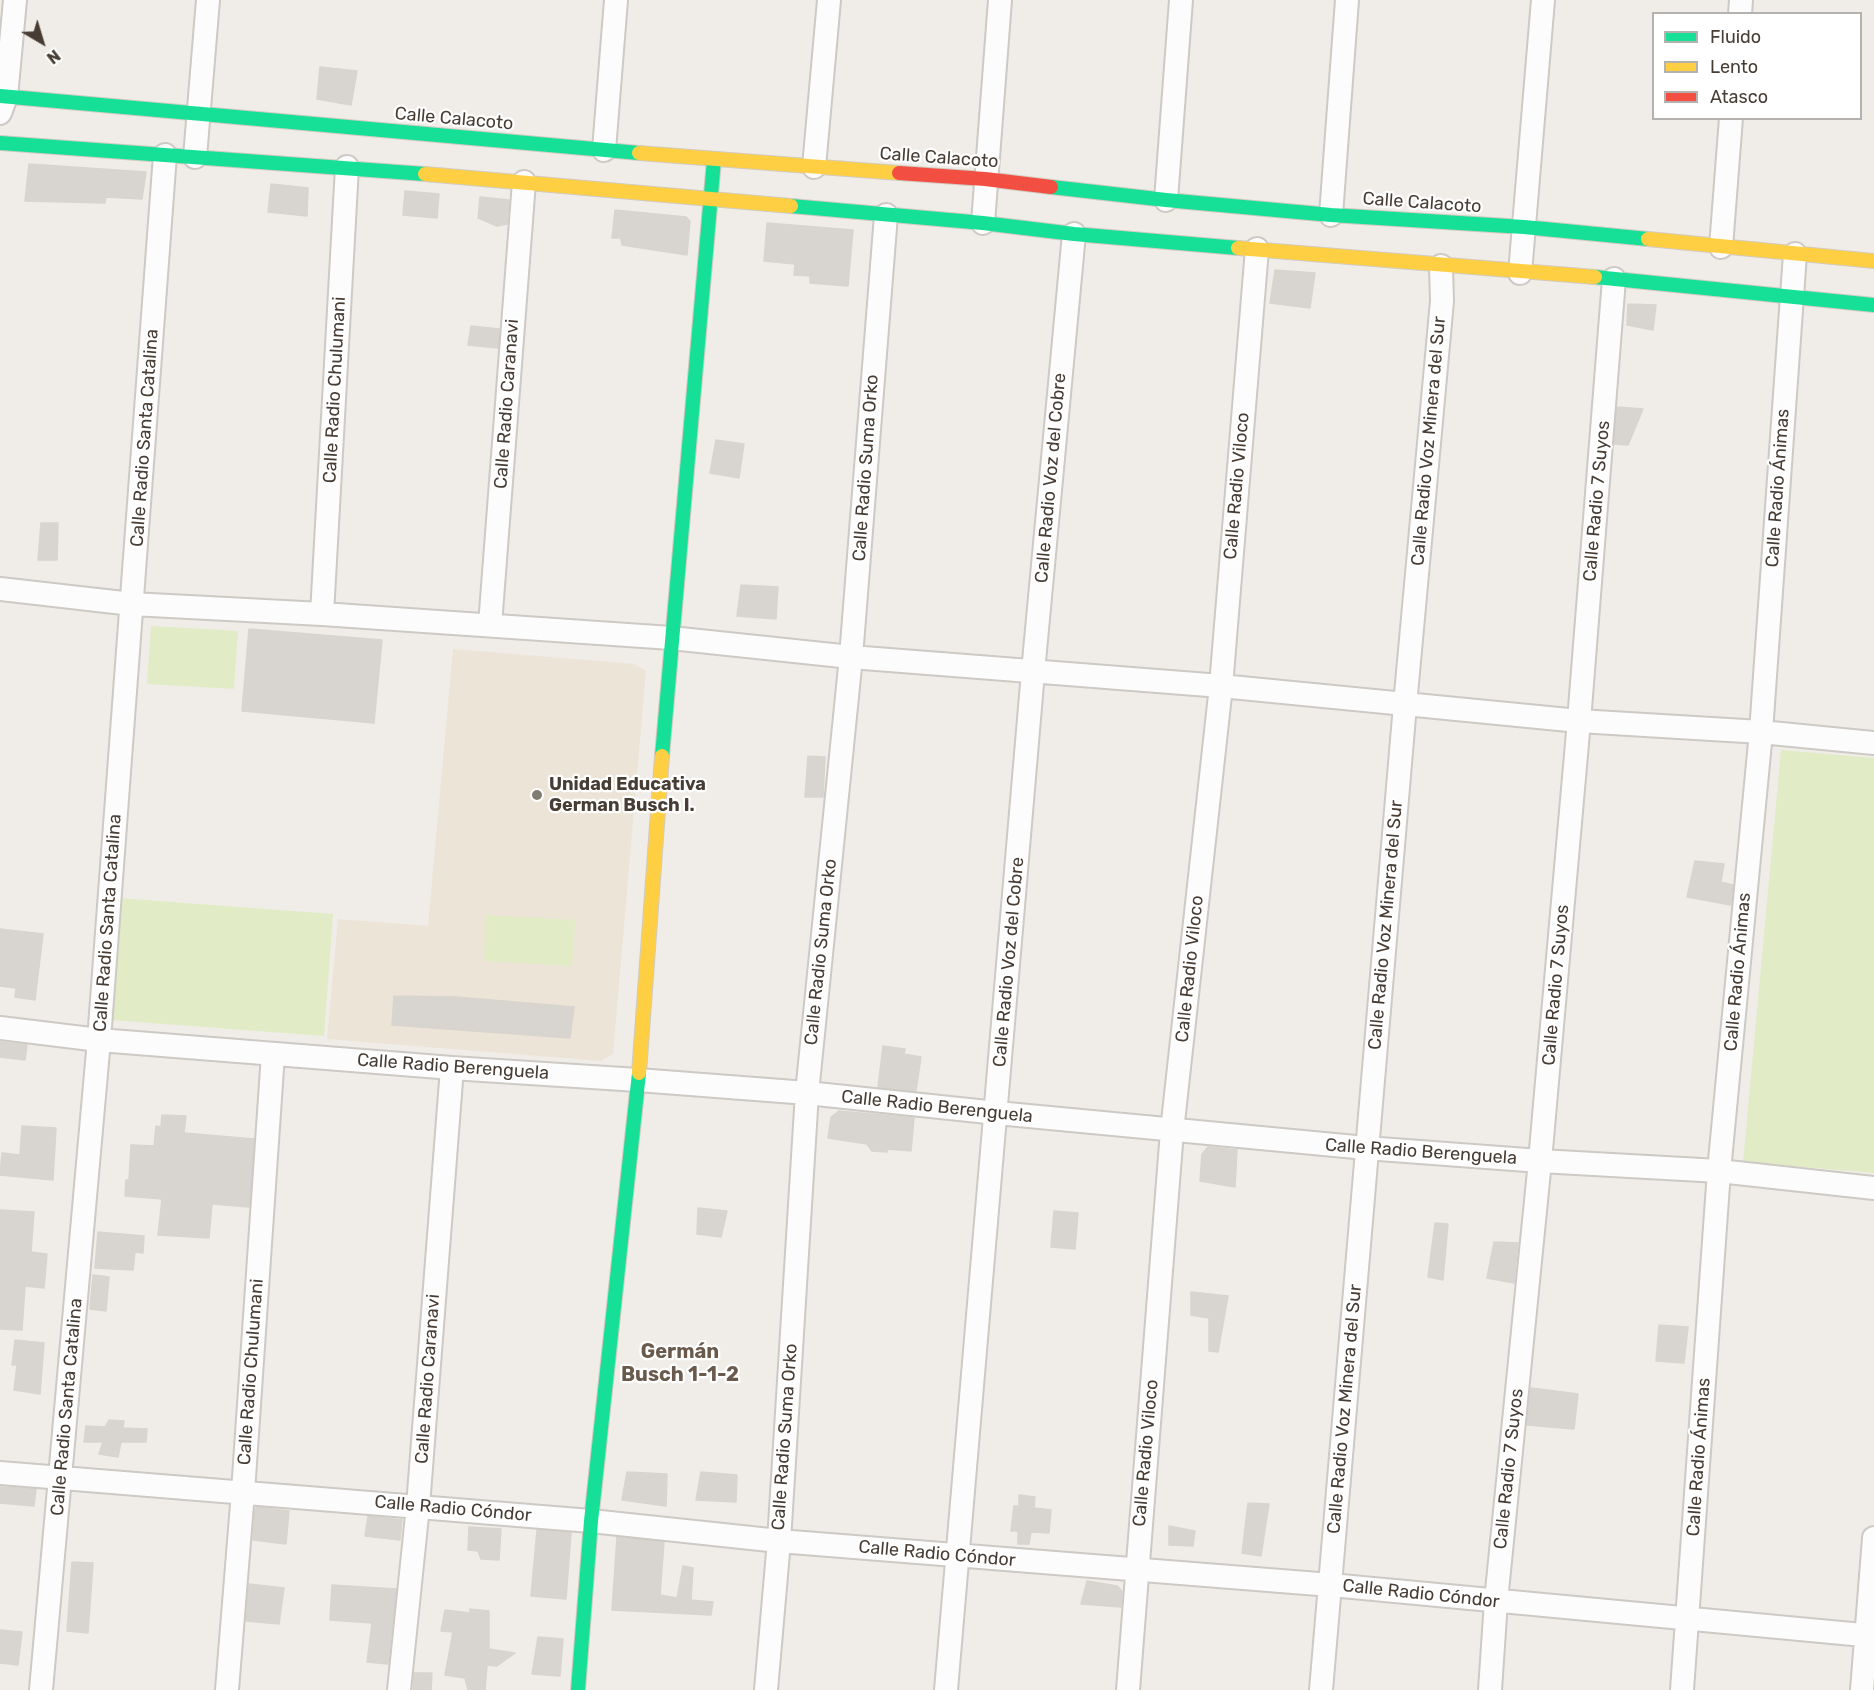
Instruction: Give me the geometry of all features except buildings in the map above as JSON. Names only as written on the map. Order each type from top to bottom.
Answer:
[{"type":"main road","name":"Calle Calacoto","points":[[2,102],[197,115],[714,160],[986,179],[1166,200],[1331,215],[1524,228],[1874,261]]},
{"type":"main road","points":[[0,143],[347,167],[524,182],[983,223],[1074,234],[1520,273],[1614,279],[1874,305]]},
{"type":"main road","points":[[578,1690],[591,1521],[638,1080],[671,638],[714,160]]},
{"type":"street","points":[[2,102],[15,0]]},
{"type":"street","points":[[195,157],[208,0]]},
{"type":"street","points":[[604,150],[616,0]]},
{"type":"street","points":[[814,167],[828,0]]},
{"type":"street","points":[[983,223],[1000,0]]},
{"type":"street","points":[[1166,200],[1181,0]]},
{"type":"street","points":[[1331,215],[1347,0]]},
{"type":"street","points":[[1520,273],[1543,0]]},
{"type":"street","points":[[1720,247],[1731,120]]},
{"type":"street","name":"Calle Radio Santa Catalina","points":[[41,1690],[99,1040],[165,155]]},
{"type":"street","name":"Calle Radio Chulumani","points":[[322,614],[347,167]]},
{"type":"street","name":"Calle Radio Caranavi","points":[[490,625],[524,182]]},
{"type":"street","name":"Calle Radio Suma Orko","points":[[766,1690],[779,1541],[807,1093],[851,657],[886,215]]},
{"type":"street","name":"Calle Radio Voz del Cobre","points":[[946,1690],[1033,672],[1074,234]]},
{"type":"street","name":"Calle Radio Viloco","points":[[1128,1690],[1172,1131],[1221,686],[1257,249]]},
{"type":"street","name":"Calle Radio Ánimas","points":[[1682,1690],[1719,1171],[1761,732],[1795,254]]},
{"type":"street","name":"Calle Radio Voz Minera del Sur","points":[[1321,1690],[1366,1148],[1442,301],[1441,266]]},
{"type":"street","name":"Calle Radio 7 Suyos","points":[[1490,1690],[1496,1601],[1540,1161],[1579,721],[1614,279]]},
{"type":"street","points":[[0,590],[132,604],[322,614],[671,638],[851,657],[1221,686],[1579,721],[1761,732],[1874,743]]},
{"type":"street","name":"Calle Radio Berenguela","points":[[0,1028],[99,1040],[807,1093],[1172,1131],[1540,1161],[1719,1171],[1874,1188]]},
{"type":"street","name":"Calle Radio Chulumani","points":[[227,1690],[273,1054]]},
{"type":"street","name":"Calle Radio Caranavi","points":[[399,1690],[418,1506],[452,1068]]},
{"type":"street","name":"Calle Radio Cóndor","points":[[0,1473],[591,1521],[779,1541],[957,1556],[1331,1585],[1870,1635]]},
{"type":"street","points":[[1862,1690],[1870,1635],[1874,1538]]},
{"type":"shaded area","name":"Unidad Educativa German Busch I.","points":[[453,649],[634,664],[646,671],[613,1054],[601,1061],[327,1039],[338,919],[428,926]]},
{"type":"green space","points":[[151,626],[238,631],[234,689],[147,684]]},
{"type":"green space","points":[[1781,750],[1874,758],[1874,1173],[1743,1162]]},
{"type":"green space","points":[[119,898],[333,914],[324,1036],[110,1020]]},
{"type":"green space","points":[[486,915],[575,920],[572,966],[484,961]]},
{"type":"traffic: fast","points":[[0,96],[639,153]]},
{"type":"traffic: fast","points":[[0,143],[425,174]]},
{"type":"traffic: fast","points":[[662,756],[714,160]]},
{"type":"traffic: fast","points":[[1051,187],[1331,215],[1524,227],[1648,239]]},
{"type":"traffic: fast","points":[[791,206],[1238,248]]},
{"type":"traffic: fast","points":[[1595,277],[1874,305]]},
{"type":"traffic: fast","points":[[578,1690],[591,1521],[639,1073]]},
{"type":"traffic: slow","points":[[639,153],[899,173]]},
{"type":"traffic: slow","points":[[425,174],[791,206]]},
{"type":"traffic: slow","points":[[1648,239],[1874,261]]},
{"type":"traffic: slow","points":[[1238,248],[1595,277]]},
{"type":"traffic: slow","points":[[639,1073],[662,756]]},
{"type":"traffic: jam","points":[[899,173],[985,179],[1051,187]]},
{"type":"place","name":"Unidad Educativa German Busch I.","points":[[537,795]]},
{"type":"district","name":"Germán Busch 1-1-2","points":[[680,1364]]}]
